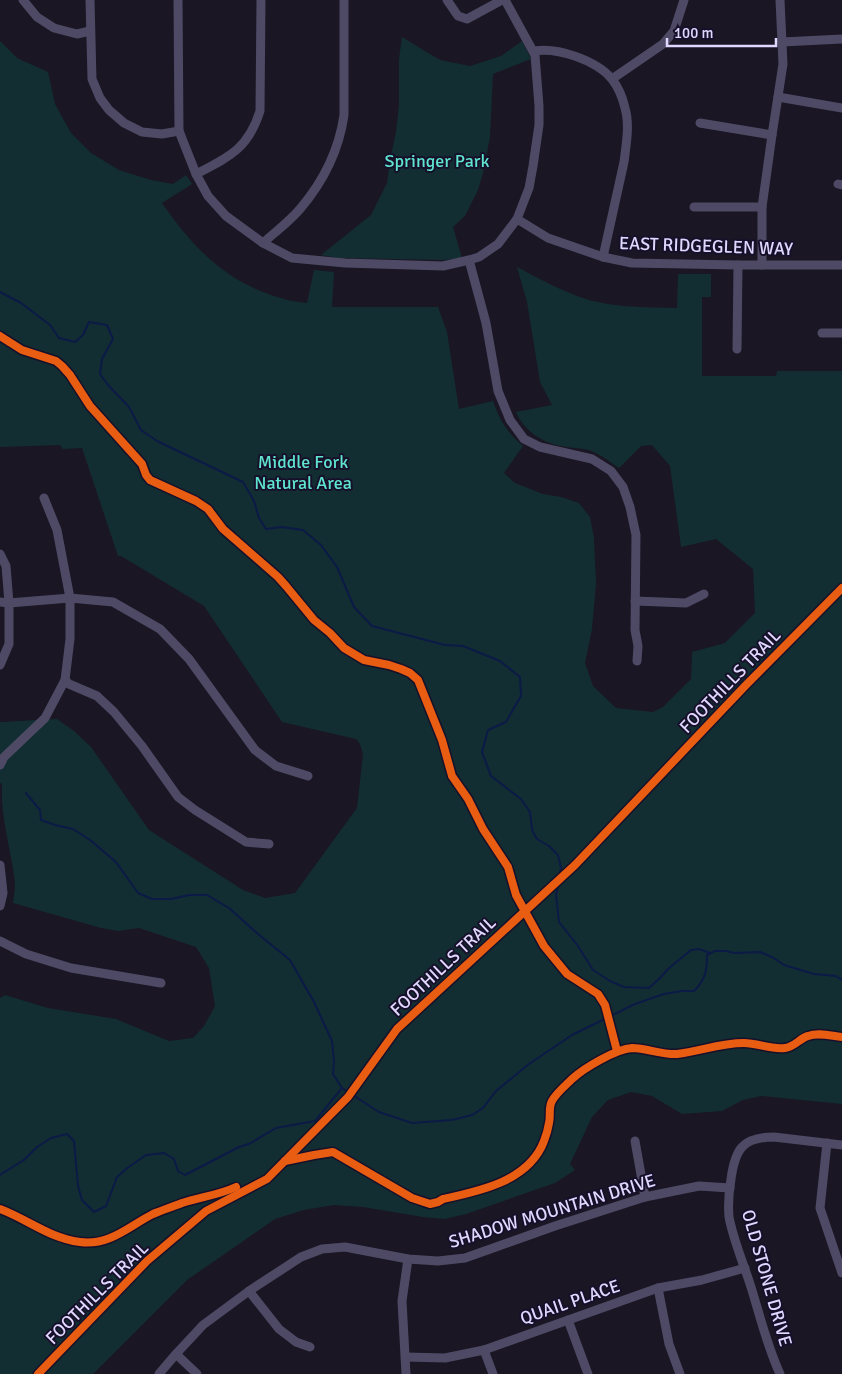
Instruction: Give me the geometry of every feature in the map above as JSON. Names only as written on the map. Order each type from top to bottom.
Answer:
[{"type":"street","points":[[23,0],[38,17],[54,28],[77,34],[90,31]]},
{"type":"street","points":[[90,0],[92,79],[100,98],[109,110],[124,123],[142,132],[162,134],[179,131]]},
{"type":"street","points":[[178,0],[179,131],[196,174],[208,196],[226,216],[262,244],[292,258],[328,262],[443,266],[469,260],[498,244],[517,219],[529,188],[539,125],[540,106],[534,51],[504,0],[467,19],[458,16],[448,0]]},
{"type":"street","points":[[196,174],[224,160],[243,145],[255,126],[260,111],[261,0]]},
{"type":"street","points":[[262,244],[299,210],[323,177],[337,147],[342,132],[344,115],[344,0]]},
{"type":"street","points":[[612,79],[663,44],[674,31],[684,0]]},
{"type":"street","points":[[762,265],[762,206],[783,64],[780,0]]},
{"type":"street","points":[[782,42],[842,39]]},
{"type":"street","points":[[534,51],[567,53],[597,67],[612,79],[626,109],[624,162],[603,258]]},
{"type":"street","points":[[778,97],[842,108]]},
{"type":"street","points":[[700,123],[772,135]]},
{"type":"street","points":[[694,206],[762,206]]},
{"type":"street","name":"EAST RIDGEGLEN WAY","points":[[517,219],[548,238],[603,258],[632,263],[842,266]]},
{"type":"street","points":[[469,260],[486,323],[498,391],[510,420],[524,439],[540,448],[592,459],[611,471],[623,487],[630,507],[636,535],[635,630],[638,646],[637,661]]},
{"type":"street","points":[[736,349],[738,265]]},
{"type":"street","points":[[822,333],[842,333]]},
{"type":"street","points":[[0,765],[4,757],[45,718],[65,680],[70,639],[70,598],[57,530],[44,498]]},
{"type":"street","points":[[0,554],[6,566],[5,602],[9,644],[0,665]]},
{"type":"street","points":[[635,601],[686,603],[704,594]]},
{"type":"street","points":[[5,602],[70,598],[113,602],[160,629],[189,659],[255,750],[276,766],[308,776]]},
{"type":"street","points":[[65,680],[69,684],[97,696],[114,712],[142,746],[178,797],[246,842],[269,844]]},
{"type":"street","points":[[0,865],[3,893],[0,906]]},
{"type":"street","points":[[0,941],[26,954],[70,968],[161,983]]},
{"type":"street","name":"OLD STONE DRIVE","points":[[780,1374],[770,1349],[730,1218],[730,1188],[735,1157],[747,1142],[754,1138],[774,1137],[842,1145]]},
{"type":"street","points":[[636,1141],[646,1197]]},
{"type":"street","points":[[827,1143],[820,1208],[842,1274]]},
{"type":"street","name":"SHADOW MOUNTAIN DRIVE","points":[[159,1374],[203,1325],[249,1291],[301,1257],[322,1249],[344,1247],[408,1259],[438,1261],[466,1258],[555,1226],[646,1197],[699,1186],[730,1188]]},
{"type":"street","points":[[406,1374],[402,1302],[408,1259]]},
{"type":"street","name":"QUAIL PLACE","points":[[406,1357],[446,1358],[484,1350],[658,1288],[702,1280],[745,1268]]},
{"type":"street","points":[[658,1288],[669,1344],[680,1374]]},
{"type":"street","points":[[249,1291],[279,1329],[296,1342],[310,1347]]},
{"type":"street","points":[[568,1320],[588,1374]]},
{"type":"street","points":[[484,1350],[492,1374]]},
{"type":"street","points":[[176,1354],[197,1374]]},
{"type":"green space","name":"Springer Park","points":[[402,37],[440,60],[470,66],[501,56],[522,41],[531,59],[493,74],[490,137],[483,173],[478,190],[465,216],[453,227],[462,258],[445,260],[338,258],[321,255],[371,215],[387,183],[399,105],[399,59]]},
{"type":"green space","name":"Middle Fork Natural Area","points":[[0,41],[17,58],[48,72],[55,104],[71,133],[91,153],[119,170],[151,180],[173,184],[186,175],[192,184],[162,203],[199,249],[213,262],[244,283],[284,299],[307,303],[314,270],[334,272],[332,307],[438,307],[447,332],[459,409],[493,401],[505,426],[523,446],[504,473],[515,483],[543,494],[579,503],[590,517],[594,538],[596,584],[592,629],[585,663],[593,686],[616,708],[653,712],[663,707],[691,679],[692,652],[725,643],[755,613],[753,569],[716,539],[681,547],[670,466],[652,445],[641,446],[619,468],[589,450],[547,442],[534,435],[519,419],[516,412],[552,405],[540,382],[527,302],[517,267],[561,290],[589,300],[614,305],[677,308],[678,274],[711,274],[711,297],[702,297],[702,376],[776,376],[777,371],[842,371],[842,1104],[761,1096],[743,1100],[722,1111],[682,1114],[652,1096],[631,1092],[608,1100],[592,1117],[570,1164],[575,1170],[555,1183],[466,1214],[445,1219],[363,1207],[334,1205],[304,1210],[275,1219],[187,1280],[93,1374],[0,1374],[0,998],[5,995],[48,1008],[116,1019],[169,1041],[193,1038],[204,1026],[215,1006],[209,968],[196,947],[139,928],[118,931],[101,928],[13,903],[15,879],[4,818],[2,784],[0,783],[0,722],[57,719],[74,731],[91,747],[149,830],[243,890],[265,898],[295,893],[357,808],[363,754],[360,744],[356,739],[282,722],[204,606],[121,556],[118,556],[82,448],[63,449],[60,445],[0,447]]},
{"type":"waterway","points":[[0,292],[21,303],[50,325],[59,338],[75,342],[83,335],[89,322],[107,325],[113,339],[102,359],[100,374],[129,407],[141,430],[157,441],[243,482],[254,501],[259,518],[266,529],[282,527],[303,530],[321,545],[337,567],[354,607],[372,626],[445,645],[463,646],[500,661],[520,677],[521,696],[506,722],[488,730],[482,752],[491,776],[521,799],[530,812],[532,830],[537,839],[549,846],[558,855],[560,872]]},
{"type":"waterway","points":[[26,793],[40,810],[41,820],[73,829],[90,840],[116,862],[138,893],[152,899],[207,895],[229,908],[290,960],[314,1002],[332,1041],[333,1074],[342,1088]]},
{"type":"waterway","points":[[558,886],[556,895],[559,922],[578,946],[593,970],[610,981],[624,987],[649,988],[691,950],[699,949],[710,953]]},
{"type":"waterway","points":[[0,1175],[24,1160],[37,1147],[51,1138],[67,1134],[74,1141],[78,1186],[82,1200],[94,1212],[106,1206],[117,1177],[146,1155],[164,1153],[174,1159],[178,1171],[185,1175],[239,1147],[249,1144],[276,1128],[315,1121],[342,1088],[379,1112],[412,1123],[452,1120],[472,1115],[483,1108],[496,1091],[529,1064],[572,1035],[635,1004],[664,994],[694,991],[705,974],[707,955],[715,951],[734,953],[760,952],[784,965],[814,974],[836,976],[842,980]]},
{"type":"cycle path","points":[[0,336],[22,350],[56,361],[62,366],[90,406],[142,464],[150,480],[196,501],[208,509],[223,529],[278,577],[314,620],[344,648],[364,660],[401,669],[410,673],[418,680],[442,740],[452,776],[468,799],[483,829],[508,867],[516,895],[544,946],[567,974],[598,994],[605,1005],[617,1051]]},
{"type":"cycle path","name":"FOOTHILLS TRAIL","points":[[38,1374],[147,1261],[206,1211],[267,1179],[348,1097],[397,1029],[575,865],[746,685],[842,588]]},
{"type":"cycle path","points":[[285,1161],[333,1152],[412,1198],[430,1204],[487,1188],[515,1175],[527,1166],[537,1155],[544,1141],[550,1120],[551,1104],[556,1095],[584,1070],[600,1060],[625,1049],[643,1049],[677,1054],[727,1044],[744,1043],[785,1048],[792,1046],[805,1037],[821,1034],[842,1037]]},
{"type":"cycle path","points":[[0,1209],[58,1237],[80,1242],[91,1242],[101,1241],[119,1234],[160,1211],[236,1187]]}]
